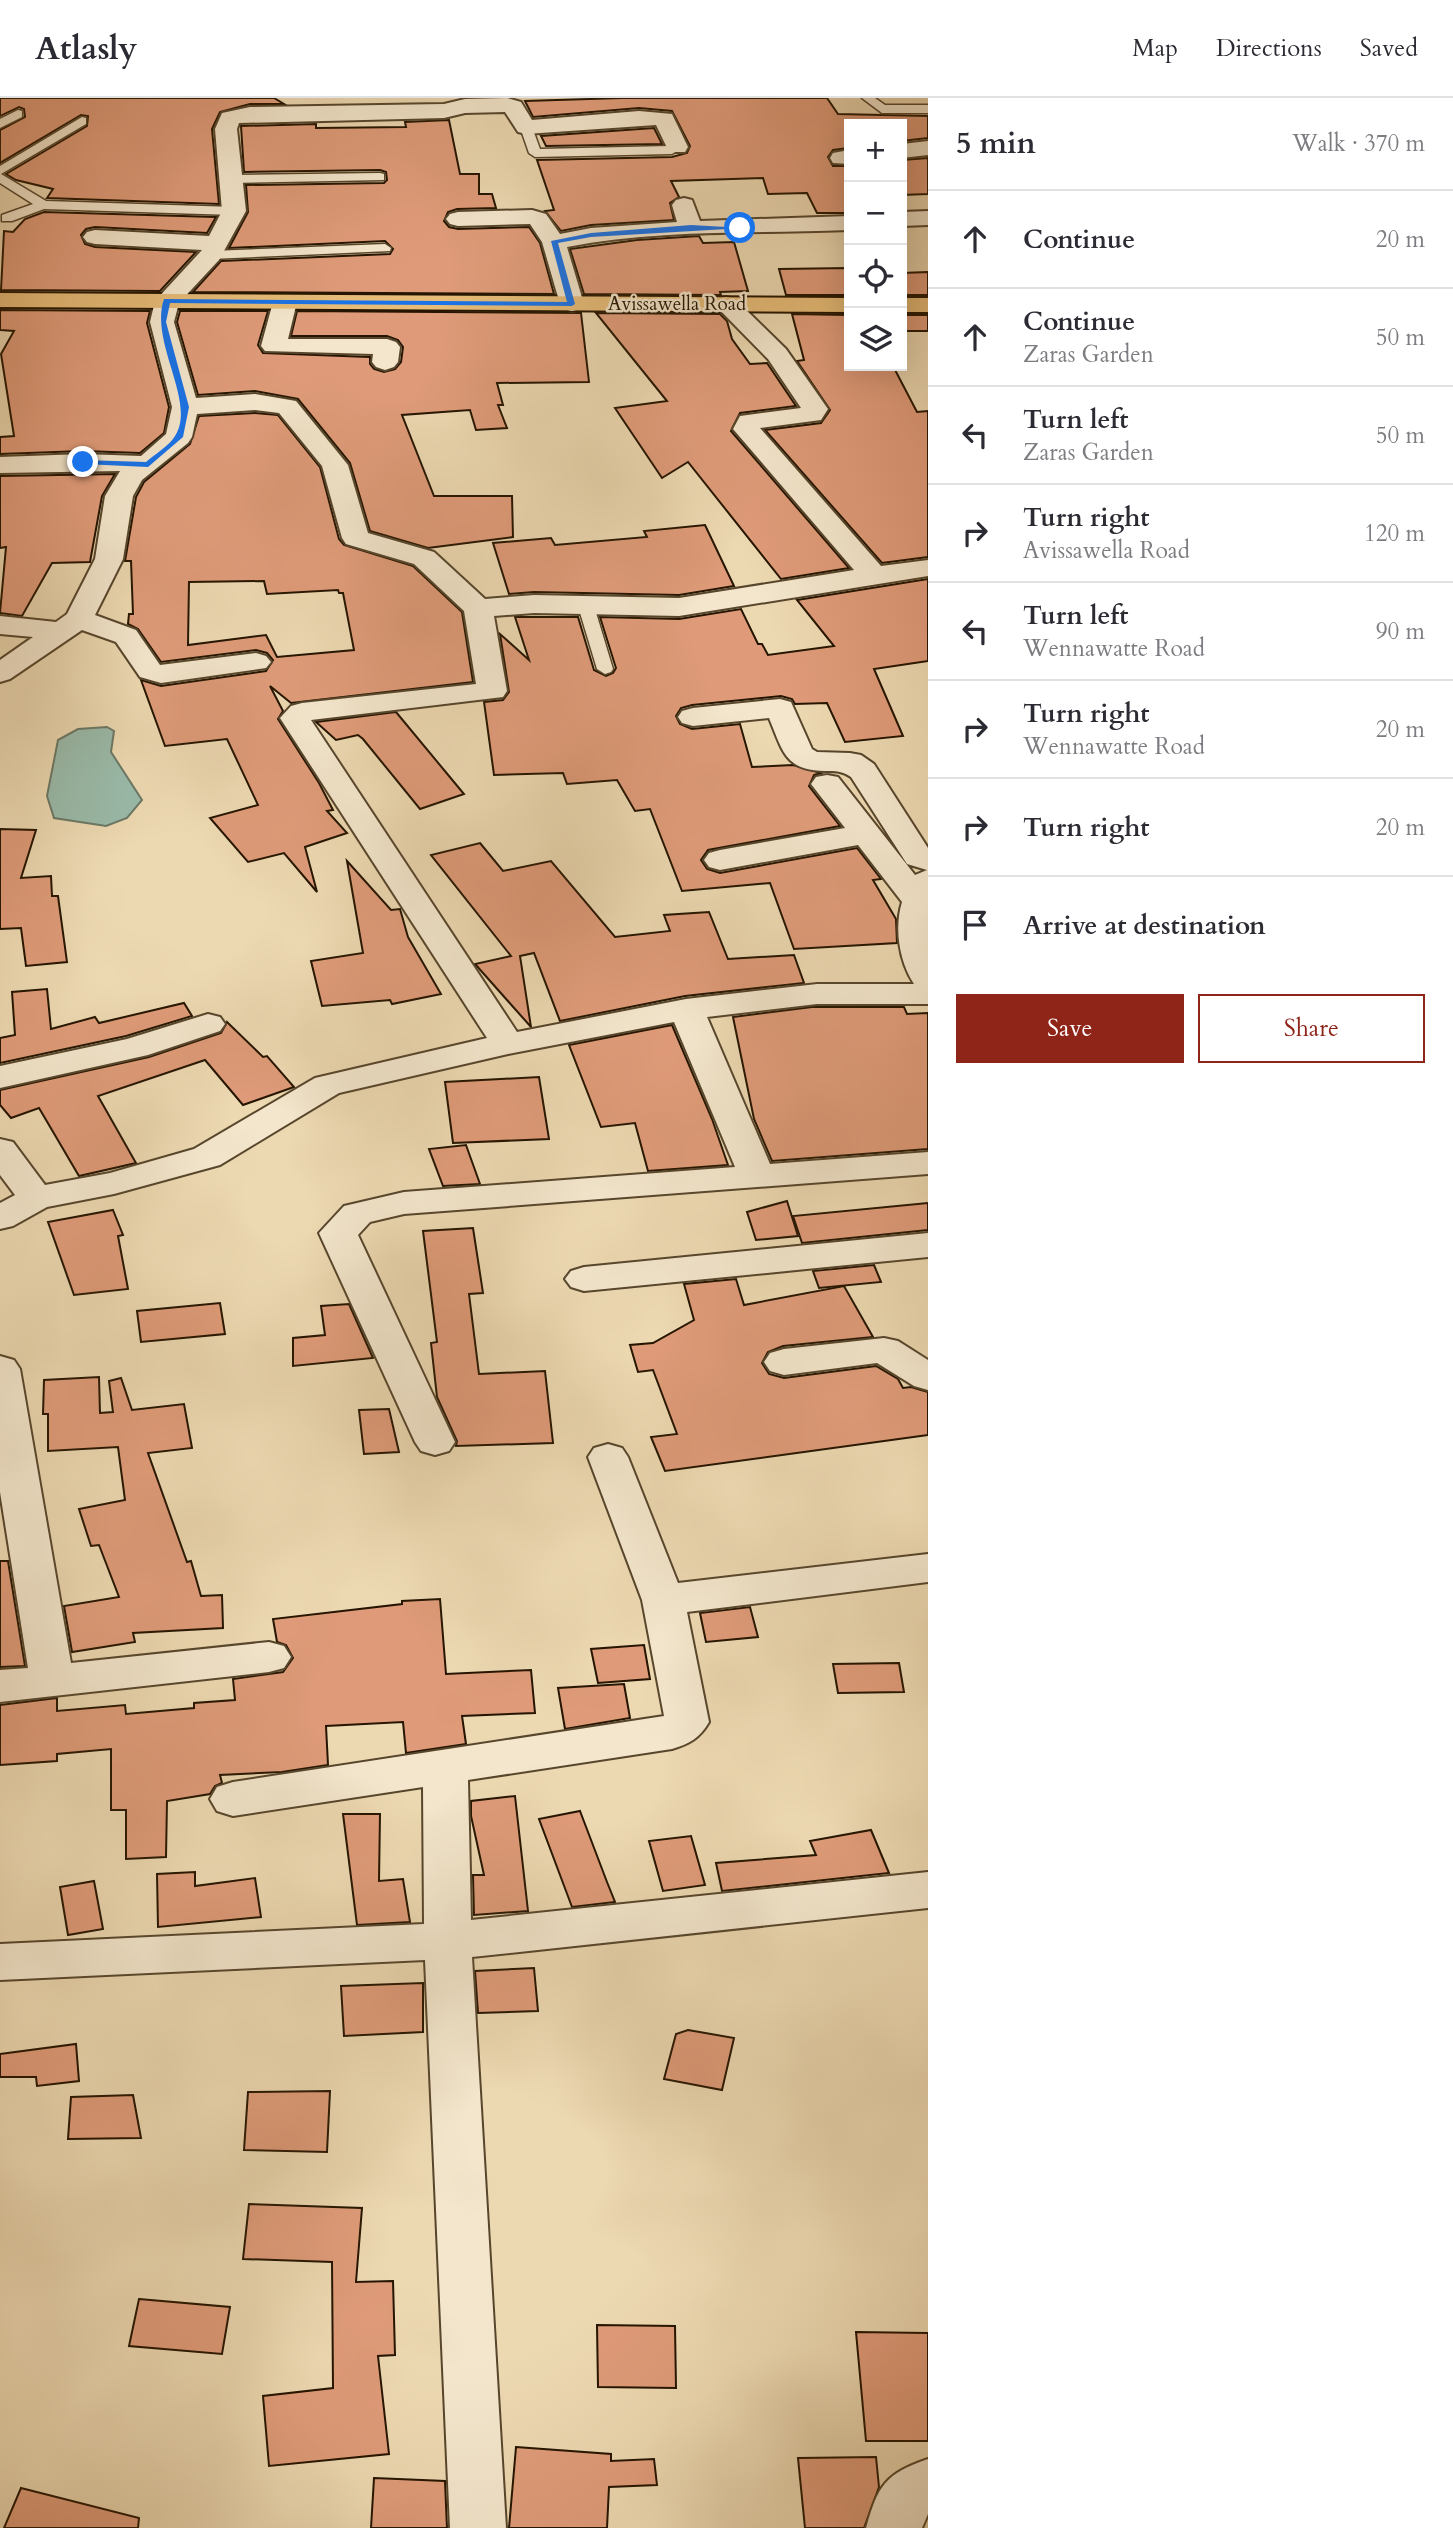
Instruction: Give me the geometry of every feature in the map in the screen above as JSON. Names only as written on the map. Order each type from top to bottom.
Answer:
[{"type":"main road","name":"Avissawella Road","points":[[0,300],[844,305]]},
{"type":"main road","points":[[907,305],[928,305]]},
{"type":"street","points":[[283,98],[302,112]]},
{"type":"street","points":[[0,673],[69,625],[109,559],[119,496],[131,475],[179,437],[185,407],[162,322],[167,301],[214,249],[234,211],[226,128],[230,118],[302,112],[444,111],[464,102],[513,107],[526,127],[664,119],[677,147]]},
{"type":"street","points":[[907,150],[928,148]]},
{"type":"street","points":[[554,242],[688,216],[844,223]]},
{"type":"street","points":[[907,219],[928,218]]},
{"type":"street","points":[[458,219],[538,219],[554,242],[572,304]]},
{"type":"street","points":[[94,237],[214,249]]},
{"type":"street","points":[[285,302],[274,346],[387,347],[385,362]]},
{"type":"street","points":[[726,304],[777,354],[816,409],[812,414],[749,422],[747,429],[874,575]]},
{"type":"street","points":[[185,407],[256,402],[287,407],[335,465],[356,538],[424,558],[478,608],[492,691],[302,712],[295,718],[508,1044]]},
{"type":"street","points":[[0,465],[83,462],[148,464]]},
{"type":"street","points":[[478,608],[534,604],[679,607],[928,568]]},
{"type":"street","points":[[0,625],[69,625],[126,636],[150,671],[160,674],[256,662]]},
{"type":"street","points":[[693,717],[780,708],[799,754],[810,761],[850,762],[863,771],[918,857],[928,861]]},
{"type":"street","points":[[827,784],[866,834],[922,890],[914,947],[928,980]]},
{"type":"street","points":[[720,860],[866,834]]},
{"type":"street","points":[[0,1218],[36,1198],[114,1183],[206,1157],[327,1085],[508,1044],[686,1009],[817,994],[928,994]]},
{"type":"street","points":[[686,1009],[757,1176]]},
{"type":"street","points":[[0,1077],[136,1048],[208,1024]]},
{"type":"street","points":[[0,1150],[36,1198]]},
{"type":"street","points":[[435,1442],[338,1233],[357,1214],[404,1203],[928,1163]]},
{"type":"street","points":[[584,1279],[928,1245]]},
{"type":"street","points":[[784,1362],[884,1350],[928,1377]]},
{"type":"street","points":[[0,1370],[52,1681]]},
{"type":"street","points":[[233,1799],[672,1733],[687,1722],[663,1600],[608,1457]]},
{"type":"street","points":[[663,1600],[928,1569]]},
{"type":"street","points":[[0,1686],[268,1657]]},
{"type":"street","points":[[445,1767],[447,1941],[478,2528]]},
{"type":"street","points":[[0,1962],[447,1941],[928,1890]]},
{"type":"street","points":[[894,2528],[901,2502],[928,2483]]},
{"type":"lane","points":[[868,98],[882,109],[928,109]]},
{"type":"lane","points":[[0,124],[18,114]]},
{"type":"lane","points":[[0,171],[82,121]]},
{"type":"lane","points":[[526,127],[535,153],[677,147]]},
{"type":"lane","points":[[230,179],[380,177]]},
{"type":"lane","points":[[0,178],[43,205]]},
{"type":"lane","points":[[7,218],[43,205],[234,211]]},
{"type":"lane","points":[[214,249],[385,248]]},
{"type":"lane","points":[[586,606],[605,669]]},
{"type":"shaded area","points":[[107,727],[114,731],[111,752],[142,800],[127,818],[106,826],[54,818],[47,796],[58,740],[78,729]]},
{"type":"building","points":[[0,98],[274,98],[284,104],[250,104],[220,112],[212,129],[219,204],[47,198],[53,189],[16,180],[6,174],[87,126],[88,116],[81,115],[0,163],[0,130],[25,117],[24,109],[19,107],[0,116]]},
{"type":"building","points":[[827,98],[838,114],[928,116],[928,138],[907,140],[907,119],[844,119],[844,149],[833,150],[828,157],[833,166],[844,166],[844,213],[817,213],[807,193],[768,194],[763,178],[671,181],[679,197],[670,203],[674,220],[591,225],[561,231],[545,211],[554,210],[537,160],[672,157],[687,153],[690,146],[672,111],[639,108],[533,117],[525,101]]},
{"type":"building","points":[[449,120],[460,174],[479,174],[479,194],[492,194],[496,208],[457,209],[448,212],[444,221],[449,227],[458,229],[529,227],[540,243],[554,294],[193,292],[221,261],[390,254],[393,249],[385,241],[229,248],[248,212],[246,185],[384,183],[387,180],[386,172],[380,170],[244,172],[241,126],[316,124],[316,128],[406,127],[405,122]]},
{"type":"building","points":[[654,128],[662,144],[546,146],[541,136]]},
{"type":"building","points":[[928,158],[928,194],[907,195],[907,160]]},
{"type":"building","points":[[44,212],[216,217],[207,233],[95,227],[86,229],[81,235],[85,244],[95,247],[196,252],[160,291],[1,290],[4,231],[13,232],[25,219]]},
{"type":"building","points":[[699,236],[703,243],[734,242],[748,291],[720,292],[721,295],[584,294],[570,249],[637,240]]},
{"type":"building","points":[[844,268],[844,295],[786,295],[779,269]]},
{"type":"building","points":[[928,272],[928,295],[907,295],[907,273]]},
{"type":"building","points":[[0,310],[150,311],[147,323],[169,407],[164,433],[140,453],[83,451],[0,454],[0,437],[14,436],[1,354],[14,331],[0,330]]},
{"type":"building","points":[[180,311],[268,311],[258,345],[263,353],[370,357],[370,364],[374,369],[384,372],[395,369],[401,362],[403,347],[398,340],[387,336],[291,336],[297,311],[581,313],[589,382],[497,383],[503,405],[498,405],[507,428],[476,430],[470,410],[402,415],[434,496],[512,496],[513,537],[428,548],[370,531],[350,463],[298,399],[255,391],[198,395],[177,322]]},
{"type":"building","points":[[596,313],[720,314],[727,321],[732,339],[750,364],[767,363],[796,406],[740,413],[731,431],[849,568],[781,579],[688,462],[662,478],[615,408],[667,401]]},
{"type":"building","points":[[792,314],[844,315],[844,371],[896,371],[917,412],[928,411],[928,557],[882,563],[765,430],[821,423],[830,410],[797,361],[804,360]]},
{"type":"building","points":[[907,315],[928,315],[928,331],[907,331]]},
{"type":"building","points":[[255,413],[278,415],[320,467],[339,539],[344,545],[413,566],[462,612],[473,682],[291,703],[270,686],[283,711],[278,719],[319,783],[333,810],[327,811],[347,833],[305,847],[317,892],[284,853],[248,862],[210,818],[258,805],[227,739],[165,746],[141,680],[161,686],[266,671],[273,660],[267,653],[256,650],[161,662],[138,629],[128,624],[129,614],[133,614],[131,561],[125,561],[136,497],[144,482],[190,444],[199,416]],"holes":[[[264,581],[267,594],[338,590],[343,593],[354,650],[277,657],[266,635],[188,645],[189,582]]]},
{"type":"building","points":[[115,474],[102,496],[90,562],[52,563],[22,616],[0,613],[6,547],[0,548],[0,476]]},
{"type":"building","points":[[705,525],[734,586],[679,595],[534,592],[509,594],[493,543],[551,538],[555,545],[647,537],[644,531]]},
{"type":"building","points":[[928,579],[928,661],[874,669],[903,736],[845,742],[827,703],[795,704],[792,699],[781,696],[692,705],[681,708],[676,716],[680,724],[692,729],[740,724],[752,767],[793,765],[821,773],[814,775],[809,786],[840,826],[708,850],[701,860],[707,869],[720,873],[857,848],[881,879],[873,880],[896,919],[897,943],[794,949],[770,883],[682,891],[650,809],[635,811],[617,780],[567,784],[563,773],[494,775],[484,702],[503,700],[509,692],[500,634],[529,660],[515,617],[578,617],[594,670],[606,676],[616,668],[600,617],[679,619],[741,609],[758,644],[762,644],[768,655],[834,646],[797,600]]},
{"type":"building","points":[[396,712],[464,794],[420,809],[363,739],[358,735],[336,740],[316,722]]},
{"type":"building","points":[[0,829],[36,830],[21,878],[51,876],[52,896],[58,896],[67,962],[26,966],[21,928],[0,929]]},
{"type":"building","points":[[480,843],[503,871],[551,861],[615,937],[670,931],[664,915],[709,912],[728,959],[794,955],[804,983],[685,996],[560,1021],[534,953],[520,956],[531,1027],[475,964],[511,956],[431,855]]},
{"type":"building","points":[[347,861],[391,910],[400,909],[408,937],[441,994],[392,1004],[390,1000],[322,1006],[311,961],[363,953]]},
{"type":"building","points":[[47,989],[51,1029],[95,1017],[99,1023],[184,1003],[192,1016],[126,1036],[0,1063],[0,1038],[15,1035],[12,992]]},
{"type":"building","points":[[812,1007],[904,1007],[907,1014],[928,1013],[928,1149],[772,1161],[754,1119],[733,1017]]},
{"type":"building","points":[[227,1022],[263,1057],[267,1056],[294,1087],[243,1105],[205,1060],[98,1096],[136,1163],[79,1176],[39,1108],[11,1118],[0,1105],[0,1090],[149,1057],[221,1033]]},
{"type":"building","points":[[672,1025],[712,1119],[728,1165],[648,1171],[635,1123],[601,1127],[569,1045]]},
{"type":"building","points":[[539,1077],[549,1139],[453,1143],[445,1082]]},
{"type":"building","points":[[466,1145],[480,1184],[443,1186],[429,1149]]},
{"type":"building","points":[[787,1201],[798,1236],[756,1240],[747,1212]]},
{"type":"building","points":[[928,1203],[928,1230],[802,1243],[793,1216]]},
{"type":"building","points":[[113,1210],[123,1235],[118,1236],[128,1289],[74,1295],[48,1222]]},
{"type":"building","points":[[473,1228],[483,1293],[469,1294],[479,1374],[545,1371],[553,1443],[456,1446],[457,1441],[437,1397],[431,1343],[437,1342],[423,1231]]},
{"type":"building","points":[[874,1265],[881,1282],[819,1288],[813,1271]]},
{"type":"building","points":[[736,1279],[744,1305],[844,1286],[873,1337],[783,1346],[768,1352],[762,1363],[769,1374],[784,1378],[876,1366],[898,1379],[903,1388],[911,1387],[928,1392],[928,1435],[665,1471],[651,1437],[677,1434],[653,1370],[638,1372],[630,1345],[653,1343],[694,1320],[684,1284]]},
{"type":"building","points":[[220,1303],[225,1334],[141,1342],[137,1311]]},
{"type":"building","points":[[349,1304],[373,1358],[293,1366],[293,1338],[325,1335],[321,1306]]},
{"type":"building","points":[[99,1377],[100,1413],[113,1412],[109,1381],[121,1378],[132,1410],[184,1404],[192,1448],[148,1453],[187,1562],[191,1561],[201,1596],[222,1595],[223,1628],[133,1633],[135,1642],[72,1652],[64,1606],[119,1597],[99,1545],[91,1546],[79,1509],[125,1500],[118,1447],[48,1451],[48,1414],[43,1414],[44,1380]]},
{"type":"building","points":[[389,1409],[399,1452],[364,1454],[359,1410]]},
{"type":"building","points":[[0,1561],[8,1561],[25,1666],[0,1667]]},
{"type":"building","points":[[440,1599],[446,1674],[531,1670],[535,1713],[462,1716],[466,1744],[406,1753],[403,1722],[326,1726],[328,1765],[282,1772],[220,1775],[222,1783],[215,1786],[210,1794],[167,1801],[166,1857],[126,1859],[126,1810],[111,1810],[111,1749],[57,1754],[57,1761],[0,1765],[0,1705],[57,1698],[57,1711],[125,1705],[126,1714],[194,1708],[194,1703],[235,1700],[233,1679],[283,1672],[293,1658],[286,1645],[277,1642],[273,1619],[402,1604],[402,1601]]},
{"type":"building","points":[[750,1607],[758,1637],[706,1642],[700,1613]]},
{"type":"building","points":[[644,1645],[650,1679],[598,1683],[591,1649]]},
{"type":"building","points":[[899,1663],[904,1692],[838,1693],[833,1664]]},
{"type":"building","points":[[624,1684],[630,1718],[565,1729],[558,1688]]},
{"type":"building","points":[[515,1796],[528,1911],[474,1915],[473,1875],[484,1875],[471,1816],[471,1801]]},
{"type":"building","points":[[580,1811],[615,1902],[572,1907],[539,1819]]},
{"type":"building","points":[[343,1814],[380,1814],[379,1881],[403,1879],[410,1922],[357,1925]]},
{"type":"building","points":[[871,1830],[889,1873],[722,1891],[716,1863],[816,1855],[810,1841]]},
{"type":"building","points":[[691,1836],[705,1885],[663,1891],[649,1841]]},
{"type":"building","points":[[195,1872],[195,1886],[255,1878],[261,1917],[158,1927],[157,1874]]},
{"type":"building","points":[[94,1881],[103,1929],[68,1935],[60,1887]]},
{"type":"building","points":[[534,1968],[538,2011],[478,2013],[475,1971]]},
{"type":"building","points":[[423,1983],[423,2032],[344,2036],[341,1986]]},
{"type":"building","points":[[688,2030],[734,2038],[722,2090],[664,2079],[676,2034]]},
{"type":"building","points":[[76,2044],[79,2081],[37,2086],[36,2077],[0,2077],[0,2054]]},
{"type":"building","points":[[330,2091],[327,2152],[244,2150],[248,2092]]},
{"type":"building","points":[[133,2095],[141,2138],[68,2139],[71,2097]]},
{"type":"building","points":[[249,2204],[362,2208],[356,2282],[393,2281],[395,2355],[378,2356],[389,2454],[269,2466],[263,2396],[333,2388],[332,2262],[243,2259]]},
{"type":"building","points":[[139,2299],[230,2307],[222,2354],[129,2346]]},
{"type":"building","points":[[597,2325],[675,2326],[676,2388],[598,2387]]},
{"type":"building","points":[[856,2332],[928,2333],[928,2441],[866,2441]]},
{"type":"building","points":[[516,2447],[611,2454],[611,2461],[654,2459],[657,2485],[609,2487],[607,2528],[509,2528]]},
{"type":"building","points":[[876,2457],[879,2487],[864,2528],[805,2528],[798,2458]]},
{"type":"building","points":[[374,2478],[445,2481],[447,2528],[371,2528]]},
{"type":"building","points":[[21,2488],[139,2518],[138,2528],[4,2528]]},
{"type":"route","points":[[83,462],[148,464],[179,437],[185,407],[162,322],[167,301],[572,304],[554,242],[591,235],[691,228],[740,228]]}]
